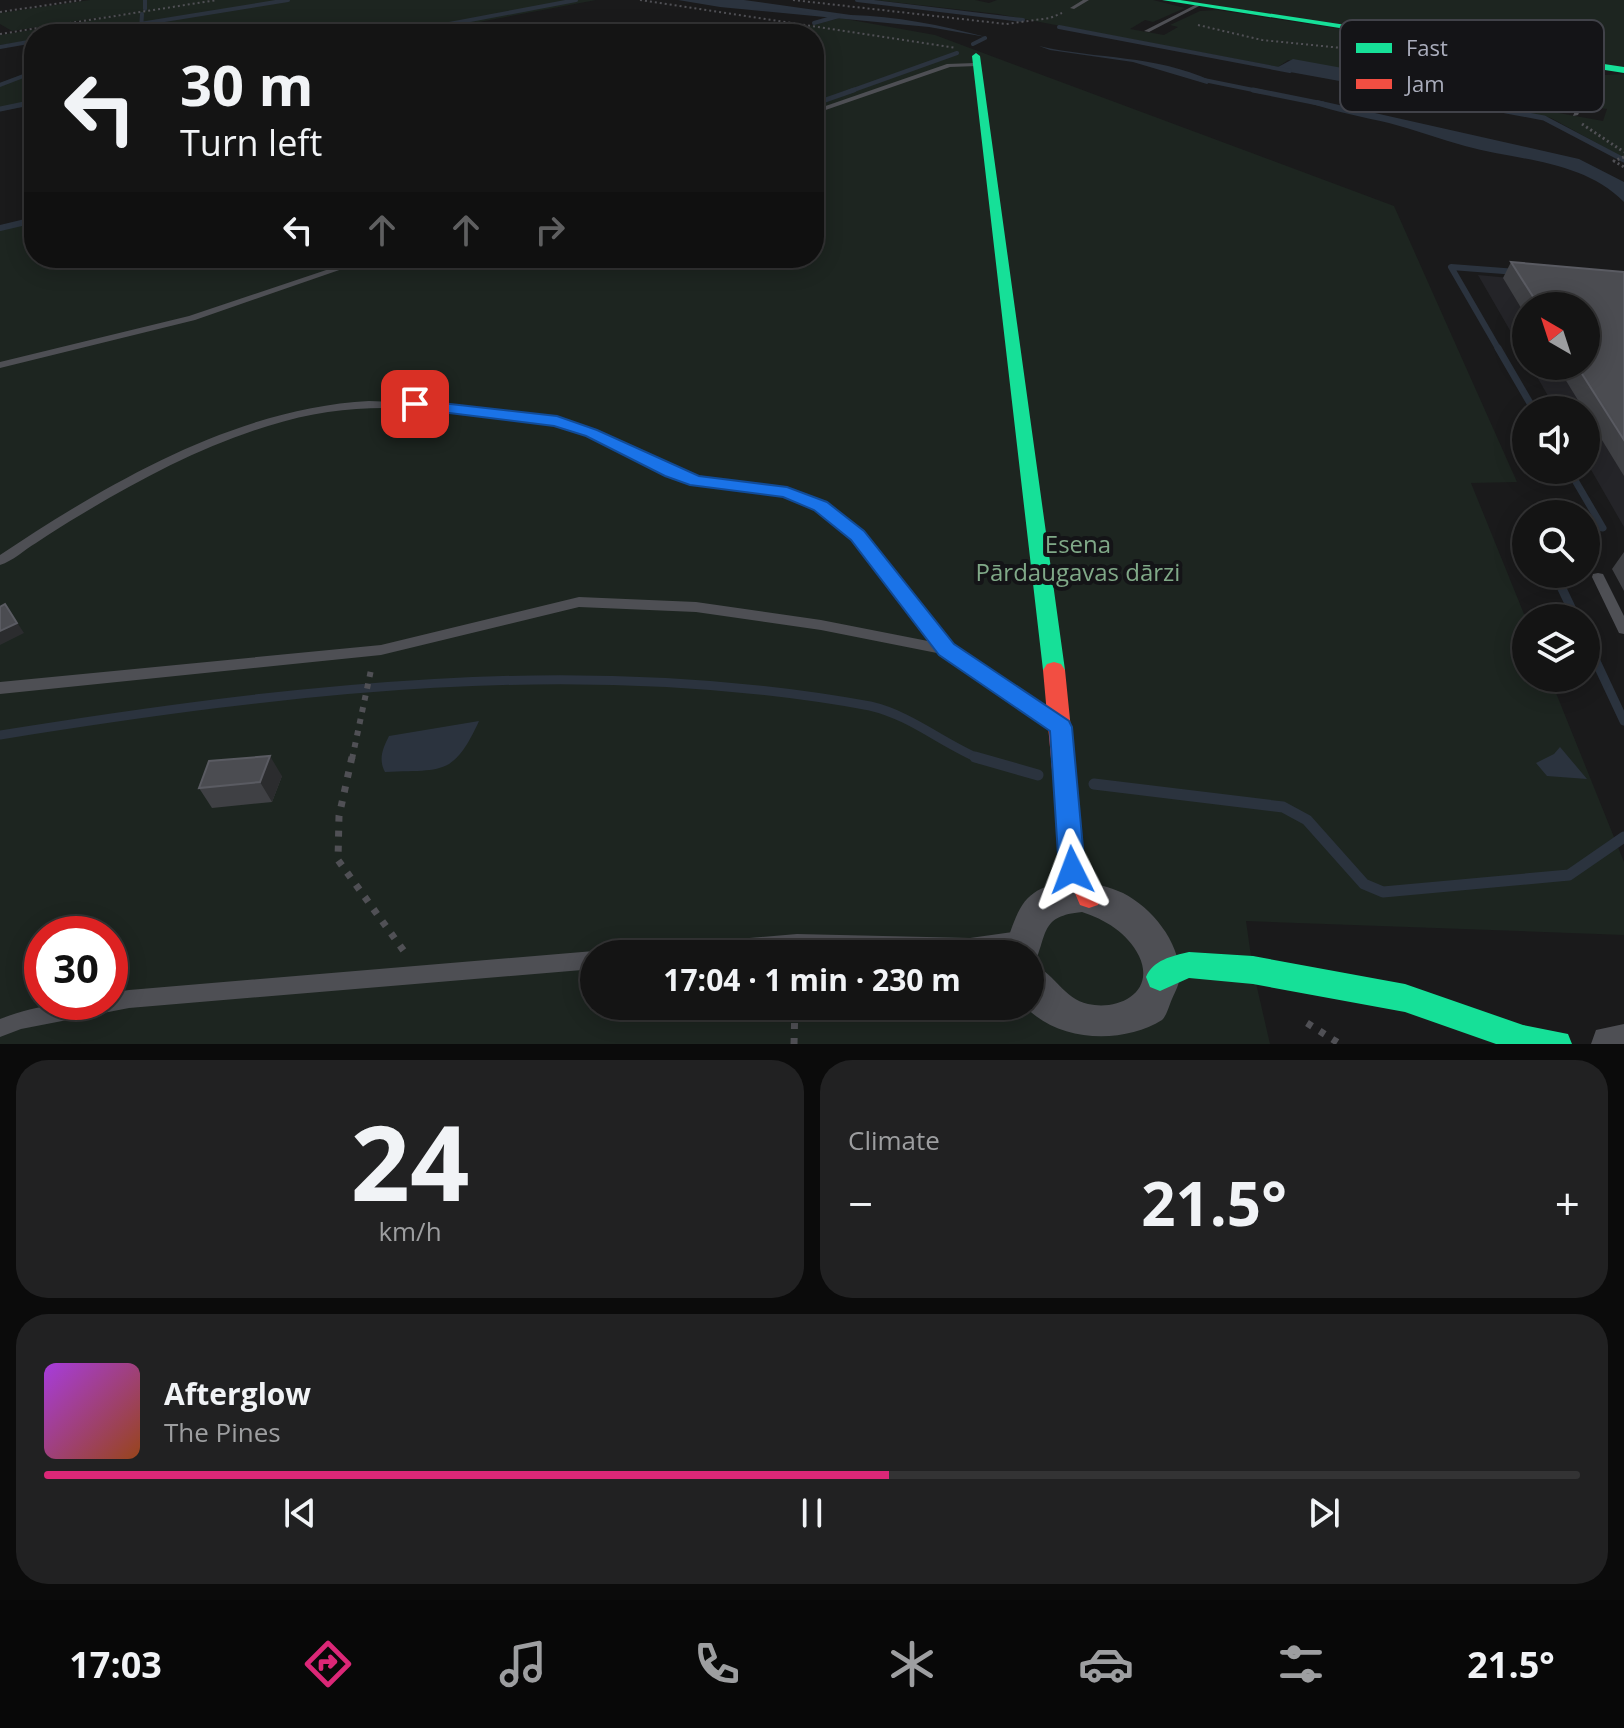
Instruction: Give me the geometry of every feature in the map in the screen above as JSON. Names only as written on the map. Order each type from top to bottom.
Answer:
[{"type":"street","points":[[1166,0],[1340,27]]},
{"type":"street","points":[[975,60],[1061,727],[1077,896]]},
{"type":"street","points":[[1604,67],[1624,70]]},
{"type":"street","points":[[1018,940],[1030,917],[1043,905],[1077,896],[1121,909],[1138,923],[1169,967]]},
{"type":"street","points":[[1044,1000],[1089,1034],[1122,1027],[1141,1017],[1154,1002],[1169,967]]},
{"type":"street","points":[[1169,967],[1253,970],[1405,998],[1523,1039],[1558,1044]]},
{"type":"street","points":[[1610,1044],[1624,1043]]},
{"type":"lane","points":[[1072,8],[1087,0]]},
{"type":"lane","points":[[1147,31],[1199,5]]},
{"type":"lane","points":[[824,109],[949,65],[975,60]]},
{"type":"lane","points":[[0,365],[192,318],[340,268]]},
{"type":"lane","points":[[0,561],[40,533],[121,486],[240,433],[314,411],[351,405],[415,404],[557,421],[592,433],[671,472],[697,481],[787,492],[821,506],[857,536],[946,650],[1061,727]]},
{"type":"lane","points":[[1600,581],[1624,629]]},
{"type":"lane","points":[[0,688],[381,650],[579,602],[696,607],[821,625],[946,650]]},
{"type":"lane","points":[[0,1028],[21,1020],[129,999],[580,961]]},
{"type":"path","points":[[0,12],[82,0]]},
{"type":"path","points":[[60,24],[217,0]]},
{"type":"path","points":[[640,0],[800,24]]},
{"type":"path","points":[[793,0],[1006,24],[1050,18],[1072,8]]},
{"type":"path","points":[[824,28],[961,49],[975,60]]},
{"type":"path","points":[[1,33],[24,29]]},
{"type":"path","points":[[1575,115],[1581,123],[1624,154],[1614,161],[1624,167]]},
{"type":"path","points":[[368,675],[339,816],[338,860],[421,974]]},
{"type":"path","points":[[794,1044],[795,1020]]},
{"type":"shaded area","points":[[1478,275],[1624,289],[1624,527],[1599,484],[1600,396],[1548,396],[1539,380],[1600,380],[1600,292],[1512,292],[1512,334]]},
{"type":"green space","points":[[90,0],[596,0],[468,24],[66,24],[138,12],[58,24],[24,24],[24,29],[12,31],[0,24],[0,13]]},
{"type":"green space","points":[[875,0],[975,0],[989,3],[997,0],[1153,0],[1185,8],[1153,22],[1145,20],[1130,29],[1164,35],[1178,27],[1170,25],[1200,11],[1217,10],[1340,29],[1340,74],[1288,60],[1278,67],[998,14]]},
{"type":"green space","points":[[1177,0],[1624,0],[1624,68],[1604,65],[1604,20],[1340,20],[1340,25]]},
{"type":"green space","name":"Esena Pārdaugavas dārzi","points":[[840,18],[935,35],[1394,206],[1512,471],[1512,482],[1471,483],[1520,604],[1512,604],[1512,692],[1556,692],[1624,862],[1624,935],[1246,921],[1253,970],[1270,1044],[0,1044],[0,230],[24,224],[24,268],[824,268],[824,24],[817,24]]},
{"type":"green space","points":[[24,31],[24,41],[0,45],[0,35]]},
{"type":"green space","points":[[24,74],[24,107],[0,111],[0,83]]},
{"type":"green space","points":[[1624,74],[1624,158],[1551,118],[1518,112],[1553,112],[1603,121],[1607,109],[1604,109],[1605,75]]},
{"type":"water","points":[[678,0],[744,0],[901,19],[986,37],[929,27],[720,7]]},
{"type":"water","points":[[1039,46],[1168,66],[1212,81],[1207,84],[1133,62],[1050,50]]},
{"type":"water","points":[[1293,59],[1340,68],[1340,81],[1279,70],[1278,67]]},
{"type":"water","points":[[1317,100],[1340,105],[1340,112],[1312,104]]},
{"type":"water","points":[[1340,112],[1370,112],[1579,159],[1624,182],[1624,202],[1607,188],[1570,170],[1465,146]]},
{"type":"water","points":[[479,721],[461,753],[443,767],[385,772],[383,749],[389,736]]},
{"type":"water","points":[[1560,747],[1587,779],[1547,776],[1536,763],[1554,754]]},
{"type":"building","points":[[1511,262],[1624,272],[1624,440],[1600,402],[1600,396],[1596,396],[1586,380],[1600,380],[1600,292],[1530,292]]},
{"type":"building","points":[[5,604],[17,623],[0,631],[0,607]]},
{"type":"building","points":[[270,756],[260,782],[199,788],[209,761]]},
{"type":"waterway","points":[[145,0],[145,9]]},
{"type":"waterway","points":[[141,24],[288,0]]},
{"type":"waterway","points":[[449,24],[576,0]]},
{"type":"waterway","points":[[857,0],[1023,20]]},
{"type":"waterway","points":[[141,24],[142,14]]},
{"type":"waterway","points":[[814,23],[839,16]]},
{"type":"waterway","points":[[1059,27],[1290,71]]},
{"type":"waterway","points":[[973,44],[985,38]]},
{"type":"waterway","points":[[0,47],[24,43]]},
{"type":"waterway","points":[[848,92],[957,53]]},
{"type":"waterway","points":[[0,85],[24,76]]},
{"type":"waterway","points":[[1199,79],[1263,92]]},
{"type":"waterway","points":[[824,100],[854,90]]},
{"type":"waterway","points":[[1253,90],[1263,92]]},
{"type":"waterway","points":[[1263,92],[1323,104]]},
{"type":"waterway","points":[[0,109],[24,104]]},
{"type":"waterway","points":[[1512,112],[1544,118],[1624,160]]},
{"type":"waterway","points":[[0,228],[24,222]]},
{"type":"waterway","points":[[1499,350],[1451,267],[1517,272]]},
{"type":"waterway","points":[[1498,348],[1526,396]]},
{"type":"waterway","points":[[1577,484],[1587,500]]},
{"type":"waterway","points":[[1600,523],[1603,528],[1600,527]]},
{"type":"waterway","points":[[1562,588],[1569,604]]},
{"type":"waterway","points":[[1600,670],[1624,721]]},
{"type":"waterway","points":[[0,735],[217,704],[434,683],[543,680],[652,682],[761,690],[870,706],[899,716],[977,758]]},
{"type":"waterway","points":[[977,758],[1038,775]]},
{"type":"waterway","points":[[1094,784],[1283,807],[1307,820],[1364,884],[1383,892],[1569,875],[1624,837]]},
{"type":"traffic: fast","points":[[1166,0],[1340,27]]},
{"type":"traffic: fast","points":[[976,56],[1054,670]]},
{"type":"traffic: fast","points":[[1604,67],[1624,70]]},
{"type":"traffic: fast","points":[[1160,977],[1173,969],[1189,965],[1253,970],[1405,998],[1523,1039],[1558,1044]]},
{"type":"traffic: jam","points":[[1054,670],[1072,858],[1089,896]]},
{"type":"route","points":[[415,404],[557,421],[592,433],[671,472],[697,481],[787,492],[821,506],[857,536],[946,650],[1061,727],[1072,870]]}]
